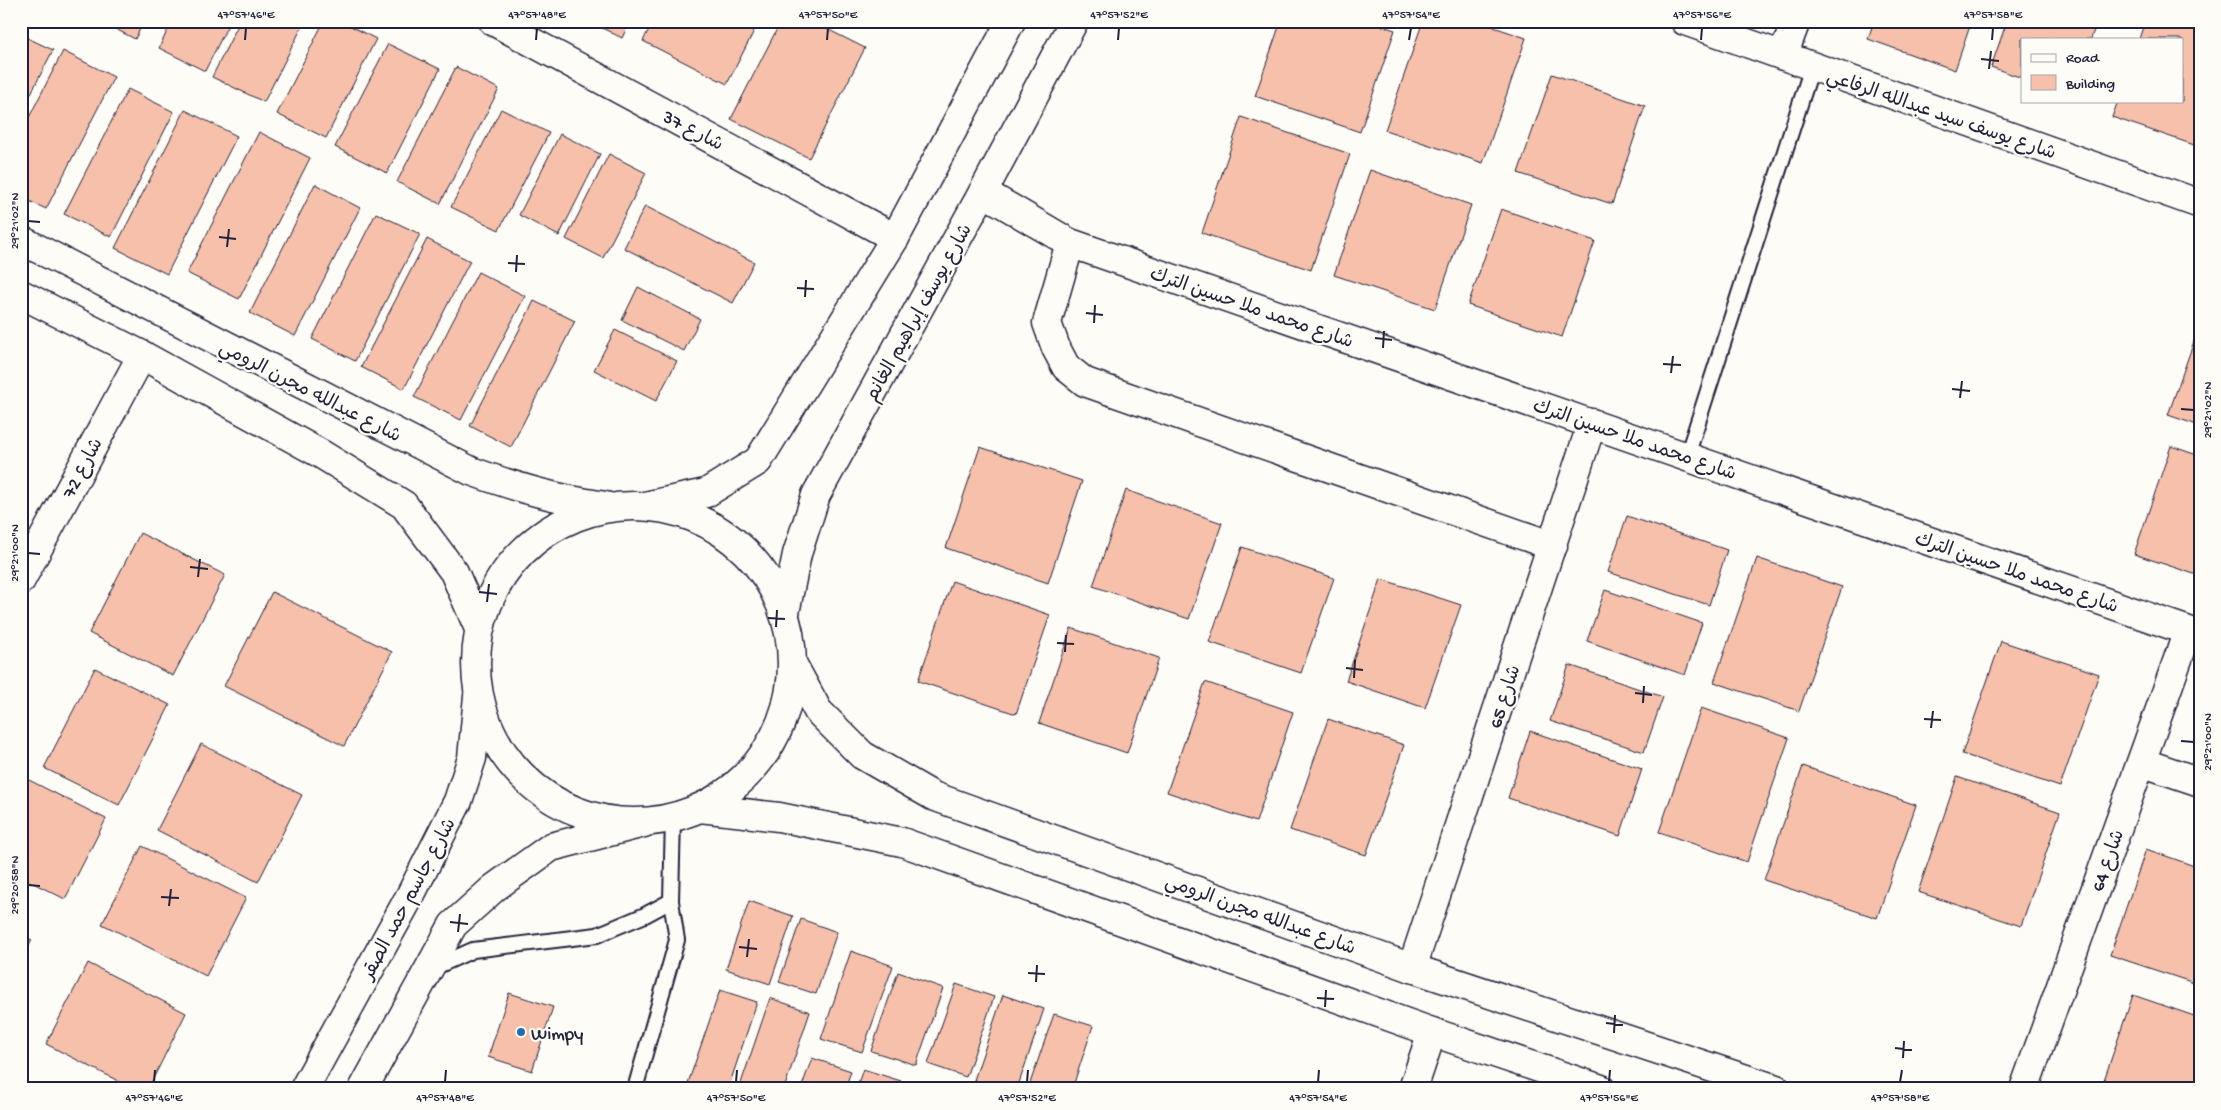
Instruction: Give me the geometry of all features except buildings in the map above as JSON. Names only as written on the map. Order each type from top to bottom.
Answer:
[{"type":"street","name":"شارع 37","points":[[493,21],[895,238]]},
{"type":"street","points":[[644,823],[598,819],[556,802],[520,775],[493,738],[478,696],[475,662],[479,629],[497,584],[527,548],[567,521],[612,507],[644,506],[706,493],[758,461],[895,238],[1011,21]]},
{"type":"street","name":"شارع يوسف إبراهيم الغانم","points":[[784,613],[797,554],[816,495],[983,192],[1074,21]]},
{"type":"street","name":"شارع يوسف سيد عبدالله الرفاعي","points":[[1685,21],[2200,204]]},
{"type":"street","points":[[1783,56],[1796,21]]},
{"type":"street","name":"شارع محمد ملا حسين الترك","points":[[983,192],[1070,243],[2194,633]]},
{"type":"street","name":"شارع عبدالله مجرن الرومي","points":[[21,240],[471,472],[522,490],[565,500],[612,507]]},
{"type":"street","points":[[1070,243],[1047,323],[1056,348],[1066,367],[1084,382],[1553,546]]},
{"type":"street","points":[[21,294],[142,355],[321,454],[404,505],[454,572],[479,629]]},
{"type":"street","name":"شارع 72","points":[[21,580],[142,355]]},
{"type":"street","name":"شارع 65","points":[[1412,968],[1553,546],[1592,423]]},
{"type":"street","points":[[363,1089],[453,925],[494,888],[551,848],[644,823],[673,818],[700,808],[738,784],[768,750],[787,710],[793,665],[791,639],[784,613],[764,572],[731,539],[690,516],[644,506]]},
{"type":"street","name":"شارع 64","points":[[2024,1089],[2141,762],[2194,633]]},
{"type":"street","name":"شارع عبدالله مجرن الرومي","points":[[793,665],[818,711],[862,755],[933,796],[1412,968],[1776,1089]]},
{"type":"street","name":"شارع جاسم حمد الصقر","points":[[304,1089],[410,896],[458,801],[472,758],[478,696]]},
{"type":"street","points":[[2141,762],[2200,782]]},
{"type":"street","points":[[700,808],[779,817],[902,842],[1432,1032],[1601,1089]]},
{"type":"street","points":[[1413,1089],[1432,1032]]},
{"type":"lane","points":[[1687,456],[1812,67]]},
{"type":"lane","points":[[635,1089],[677,940],[671,901],[673,818]]},
{"type":"lane","points":[[428,970],[473,950],[596,935],[645,915],[671,901]]},
{"type":"place","name":"Wimpy","points":[[521,1032]]}]
